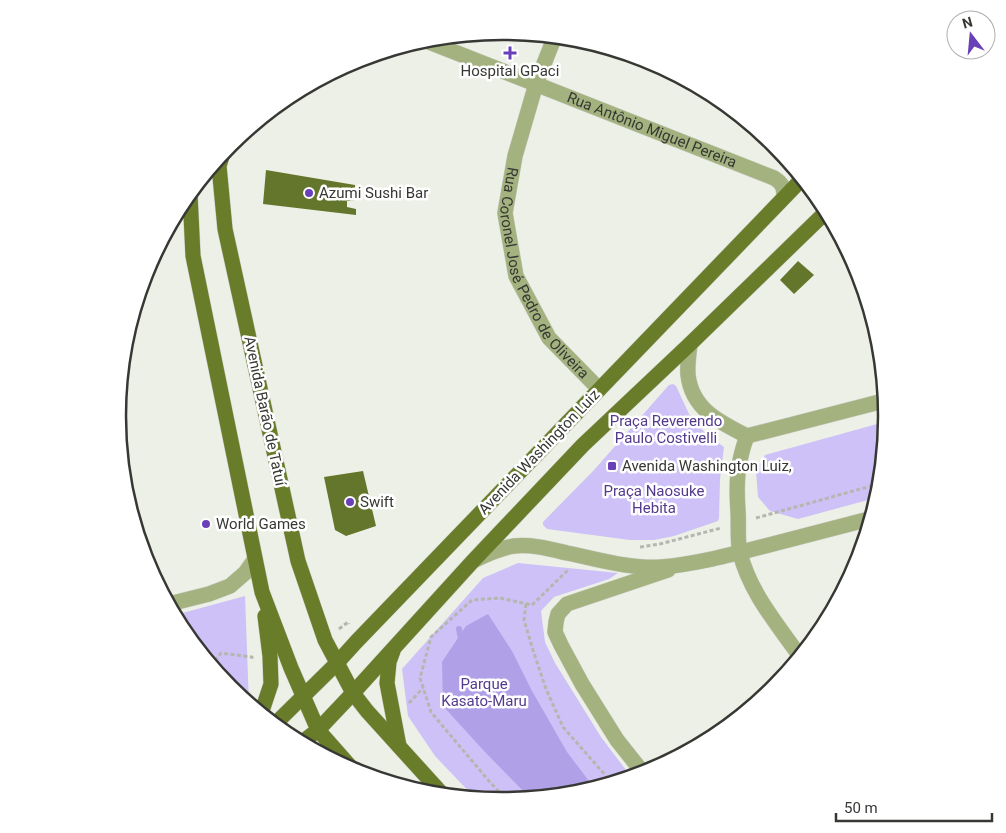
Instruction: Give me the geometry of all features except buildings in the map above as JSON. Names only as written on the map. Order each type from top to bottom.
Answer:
[{"type":"main road","name":"Avenida Barão de Tatuí","points":[[219,169],[225,229],[298,561],[325,640],[353,693],[436,787]]},
{"type":"main road","name":"Avenida Washington Luiz","points":[[279,719],[337,663],[798,183]]},
{"type":"main road","points":[[191,206],[193,256],[262,592],[272,684],[264,707]]},
{"type":"main road","name":"Avenida Washington Luiz","points":[[308,739],[393,651],[473,561],[583,444],[690,344],[822,216]]},
{"type":"main road","points":[[262,592],[291,668],[318,730],[341,756]]},
{"type":"main road","points":[[393,651],[389,662],[387,683],[400,747]]},
{"type":"street","name":"Rua Coronel José Pedro de Oliveira","points":[[552,43],[536,84],[515,156],[505,213],[516,276],[549,338],[599,389]]},
{"type":"street","name":"Rua Antônio Miguel Pereira","points":[[438,46],[774,178],[783,186],[784,196]]},
{"type":"street","points":[[690,344],[688,374],[691,390],[695,397],[710,414],[747,436],[879,402]]},
{"type":"street","points":[[747,436],[738,466],[736,485],[740,552],[748,577],[758,597],[797,652]]},
{"type":"street","points":[[473,561],[496,550],[514,546],[550,549],[643,567],[659,567],[686,564],[740,552],[865,520]]},
{"type":"street","points":[[176,602],[209,594],[230,586],[245,573],[255,559]]},
{"type":"street","points":[[639,767],[617,740],[582,684],[555,632],[556,622],[558,614],[567,604],[686,564]]},
{"type":"path","points":[[526,604],[524,620],[546,689],[564,726],[608,778]]},
{"type":"path","points":[[431,637],[420,678],[431,712],[500,793]]},
{"type":"path","points":[[216,660],[221,652],[252,657],[252,665]]},
{"type":"green space","name":"Praça Naosuke Hebita","points":[[673,384],[676,386],[689,414],[706,434],[724,447],[718,521],[674,536],[654,540],[630,540],[547,529],[543,522],[594,470],[669,385]]},
{"type":"green space","points":[[879,423],[879,441],[870,499],[798,519],[770,511],[758,497],[756,471],[765,455]]},
{"type":"green space","name":"Parque Kasato-Maru","points":[[518,563],[618,573],[609,579],[554,597],[541,611],[545,642],[555,663],[601,737],[627,772],[576,786],[552,790],[503,793],[478,792],[469,791],[435,756],[408,716],[402,669],[483,578]]},
{"type":"green space","points":[[245,596],[249,694],[204,646],[182,613]]},
{"type":"shaded area","points":[[488,614],[512,651],[532,691],[567,752],[590,782],[552,790],[524,792],[443,706],[442,662],[466,626]]},
{"type":"waterway","points":[[459,629],[462,643]]},
{"type":"place","name":"Hospital GPaci","points":[[510,53]]},
{"type":"place","name":"Azumi Sushi Bar","points":[[309,193]]},
{"type":"place","name":"Avenida Washington Luiz,","points":[[612,466]]},
{"type":"place","name":"Swift","points":[[350,502]]},
{"type":"place","name":"World Games","points":[[206,524]]},
{"type":"park label","name":"Praça Reverendo Paulo Costivelli","points":[[666,430]]}]
